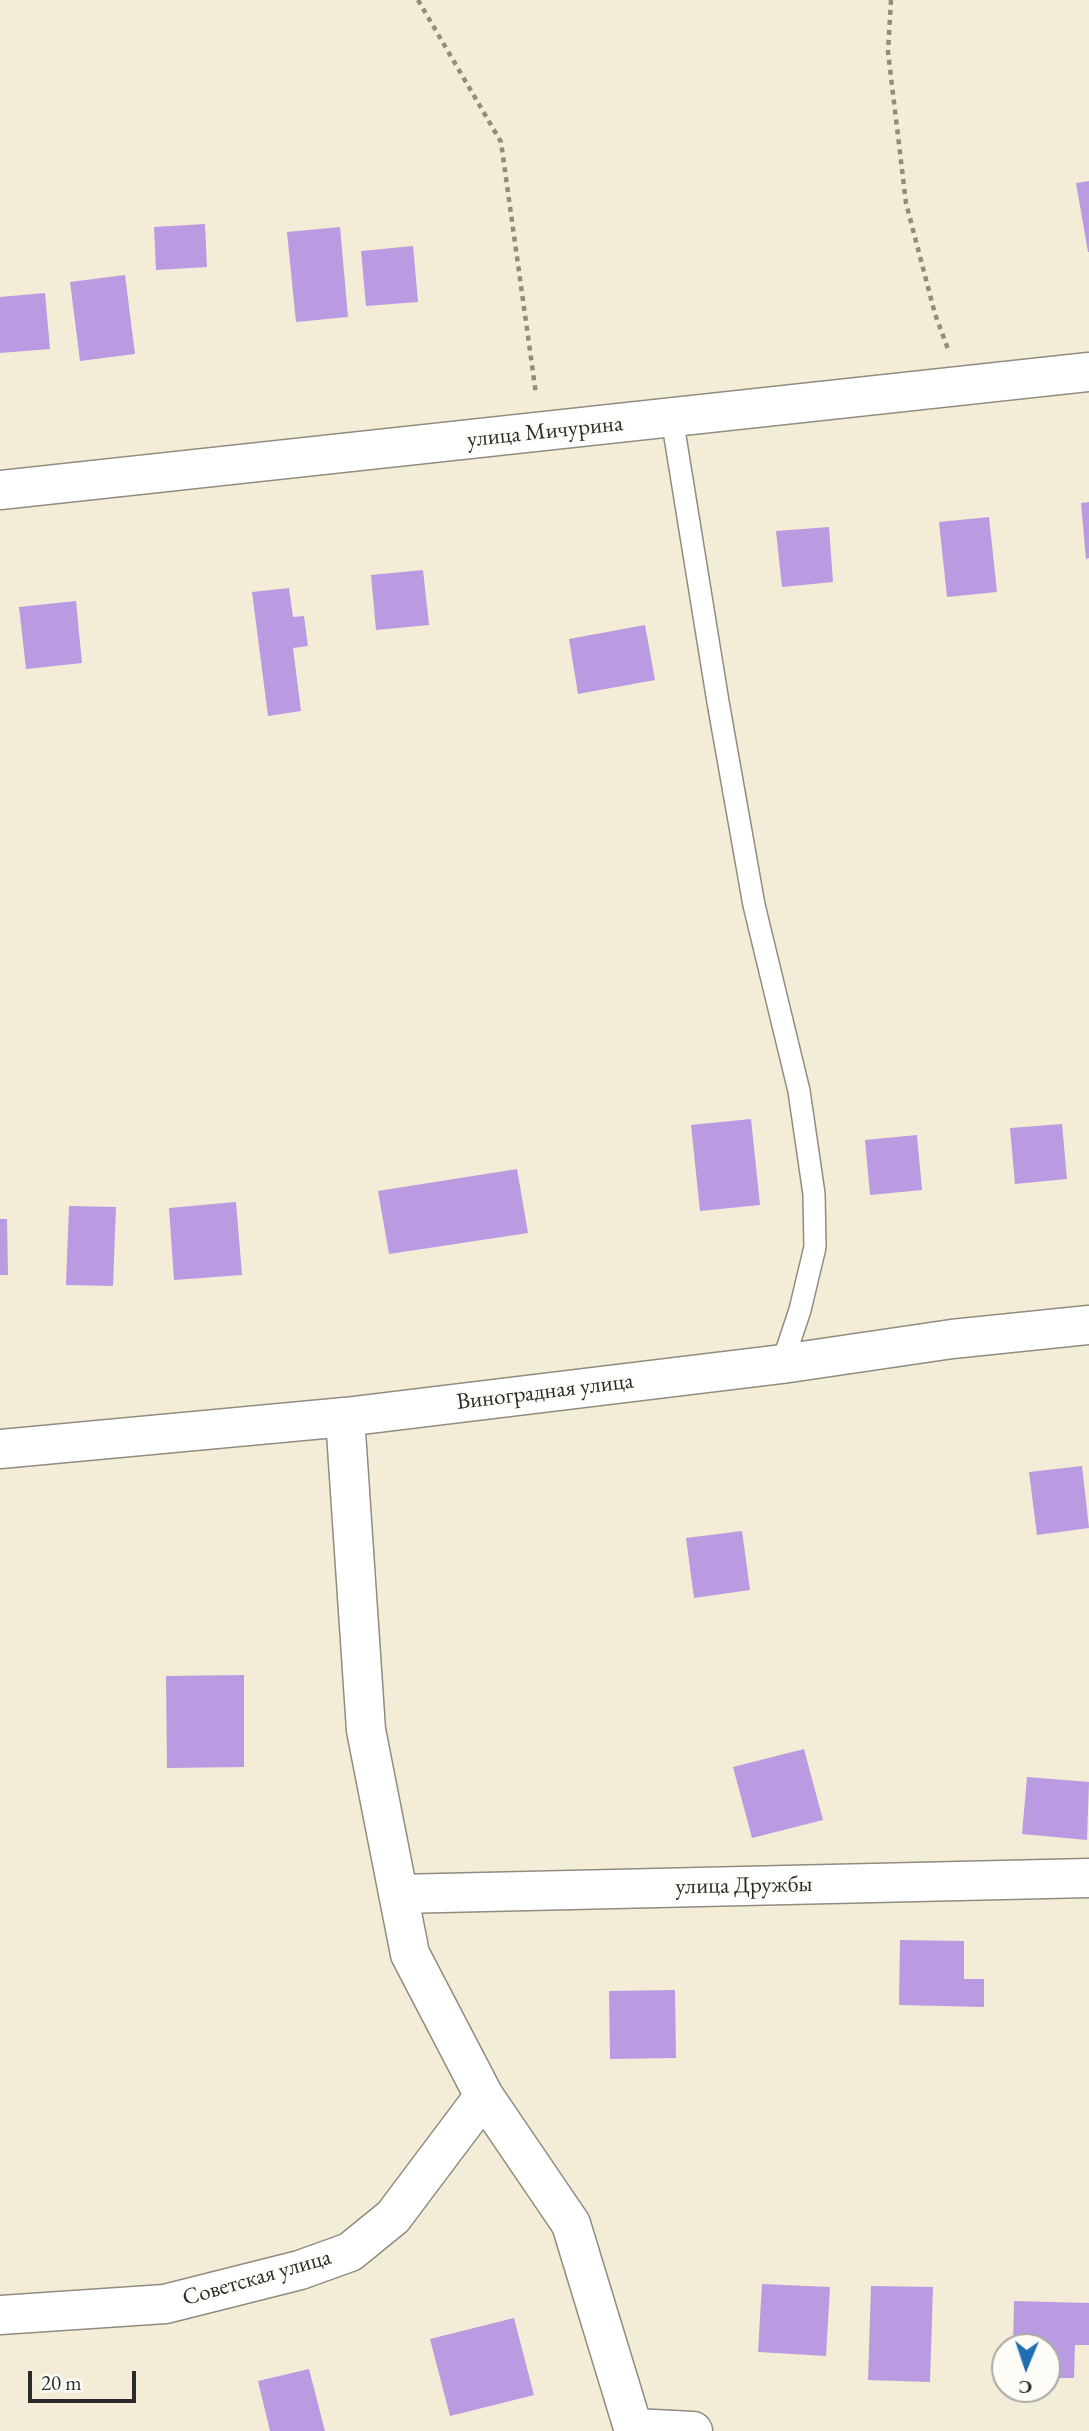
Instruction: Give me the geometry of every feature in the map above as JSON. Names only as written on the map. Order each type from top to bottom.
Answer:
[{"type":"street","name":"улица Мичурина","points":[[0,490],[1089,372]]},
{"type":"street","name":"Виноградная улица","points":[[0,1449],[345,1417],[953,1339],[1089,1325]]},
{"type":"street","points":[[345,1417],[366,1730],[410,1954],[484,2096],[571,2224],[634,2430],[693,2431]]},
{"type":"street","name":"улица Дружбы","points":[[398,1894],[1089,1878]]},
{"type":"street","name":"Советская улица","points":[[0,2315],[165,2304],[300,2270],[350,2252],[393,2217],[484,2096]]},
{"type":"lane","points":[[672,418],[715,689],[754,905],[799,1091],[814,1194],[814,1247],[800,1310],[782,1363]]},
{"type":"path","points":[[418,0],[501,142],[541,432]]},
{"type":"path","points":[[891,0],[888,52],[906,203],[935,314],[962,386]]},
{"type":"building","points":[[1089,181],[1089,252],[1088,252],[1076,183]]},
{"type":"building","points":[[205,224],[207,267],[156,270],[154,227]]},
{"type":"building","points":[[340,227],[348,317],[296,322],[287,232]]},
{"type":"building","points":[[413,246],[418,302],[366,306],[361,251]]},
{"type":"building","points":[[125,275],[135,354],[80,361],[70,282]]},
{"type":"building","points":[[45,293],[50,349],[0,353],[0,297]]},
{"type":"building","points":[[1089,502],[1089,558],[1086,559],[1081,503]]},
{"type":"building","points":[[989,517],[997,592],[947,597],[939,522]]},
{"type":"building","points":[[829,527],[833,582],[782,587],[776,531]]},
{"type":"building","points":[[423,570],[429,625],[376,630],[371,575]]},
{"type":"building","points":[[289,588],[293,617],[304,616],[308,646],[293,648],[301,711],[268,716],[252,592]]},
{"type":"building","points":[[76,601],[82,663],[26,669],[19,607]]},
{"type":"building","points":[[645,625],[655,680],[578,694],[569,639]]},
{"type":"building","points":[[751,1119],[760,1205],[700,1211],[691,1125]]},
{"type":"building","points":[[1062,1124],[1067,1179],[1015,1184],[1010,1128]]},
{"type":"building","points":[[917,1135],[922,1190],[870,1195],[865,1140]]},
{"type":"building","points":[[517,1169],[528,1233],[389,1254],[378,1191]]},
{"type":"building","points":[[236,1202],[242,1275],[174,1280],[169,1208]]},
{"type":"building","points":[[69,1206],[116,1207],[113,1286],[66,1285]]},
{"type":"building","points":[[0,1219],[7,1219],[8,1275],[0,1275]]},
{"type":"building","points":[[1082,1466],[1089,1528],[1037,1535],[1029,1472]]},
{"type":"building","points":[[742,1531],[750,1590],[694,1598],[686,1538]]},
{"type":"building","points":[[244,1675],[244,1767],[167,1768],[166,1676]]},
{"type":"building","points":[[804,1749],[823,1820],[752,1838],[733,1767]]},
{"type":"building","points":[[1027,1777],[1089,1782],[1087,1840],[1022,1834]]},
{"type":"building","points":[[900,1940],[964,1941],[964,1979],[984,1979],[984,2007],[899,2005]]},
{"type":"building","points":[[675,1990],[676,2058],[610,2059],[609,1991]]},
{"type":"building","points":[[762,2284],[830,2287],[826,2356],[758,2352]]},
{"type":"building","points":[[871,2286],[933,2287],[930,2382],[868,2380]]},
{"type":"building","points":[[1014,2301],[1089,2303],[1089,2345],[1075,2345],[1074,2378],[1061,2378],[1061,2333],[1013,2333]]},
{"type":"building","points":[[514,2318],[534,2395],[450,2416],[430,2339]]},
{"type":"building","points":[[309,2369],[325,2431],[270,2431],[258,2381]]}]
